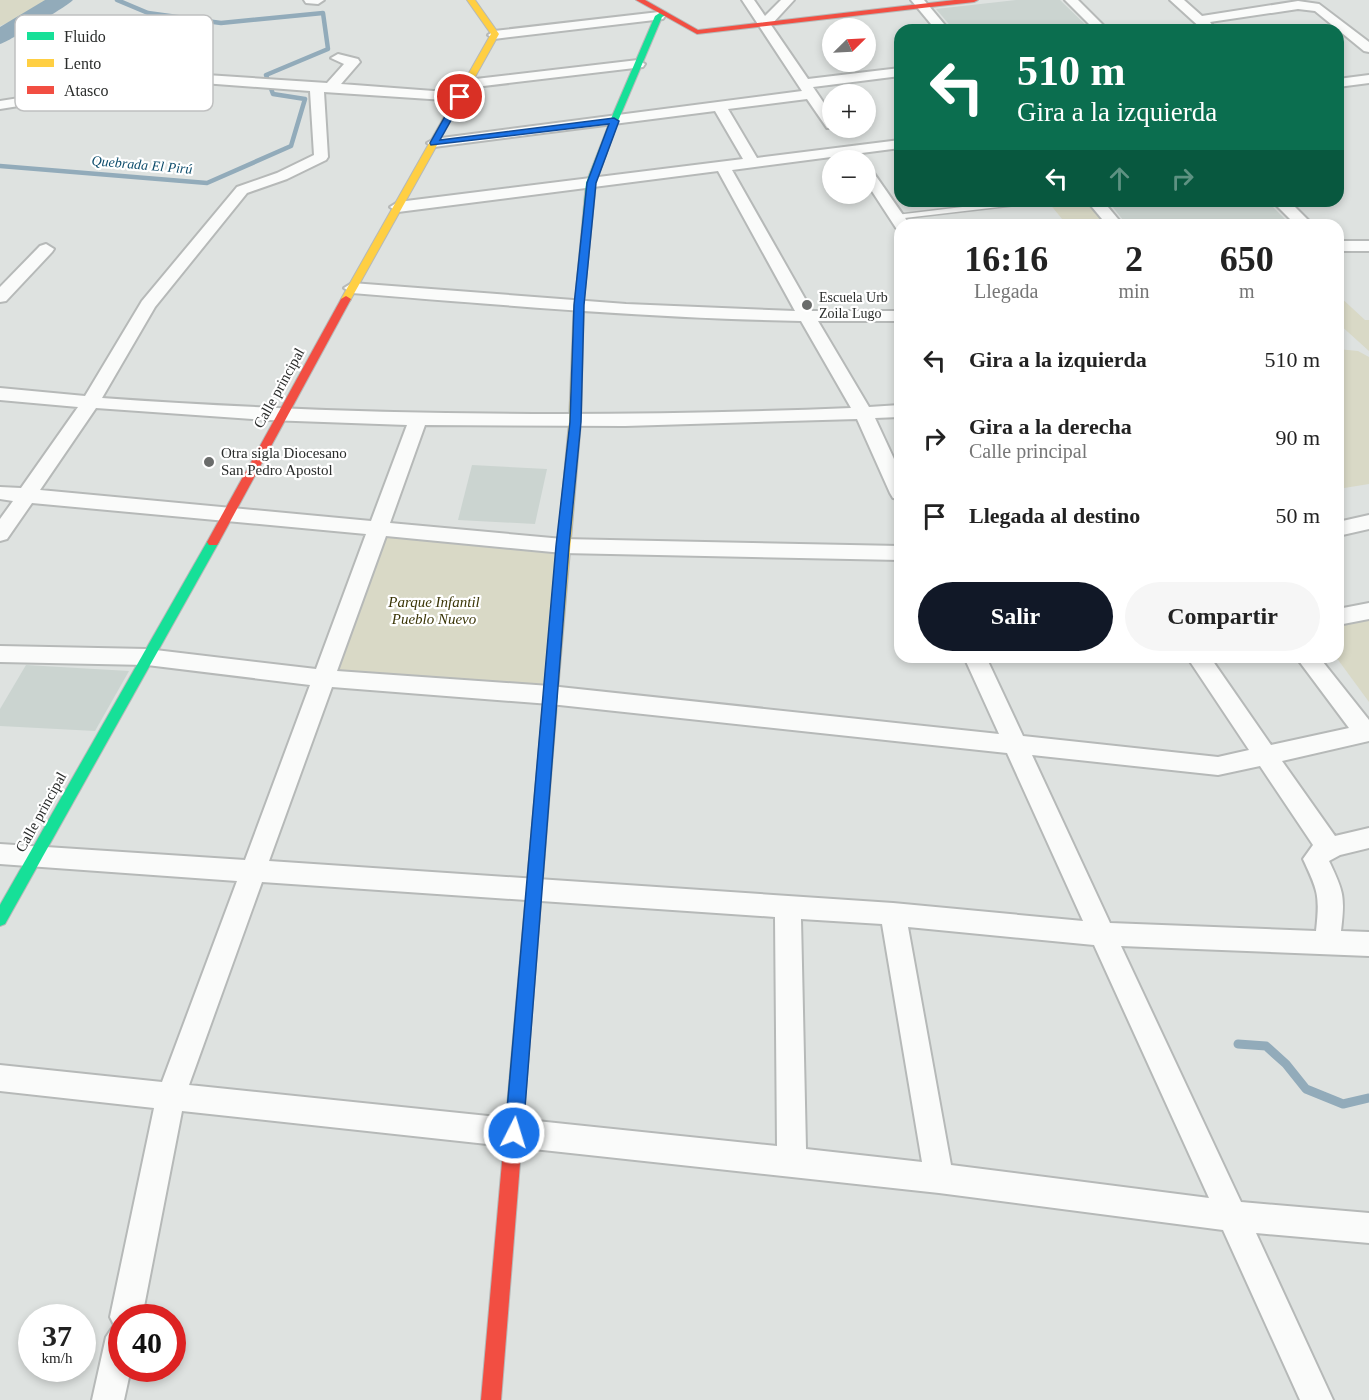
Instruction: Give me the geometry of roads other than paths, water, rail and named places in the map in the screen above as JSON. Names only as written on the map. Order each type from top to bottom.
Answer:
[{"type":"street","points":[[310,0],[318,0]]},
{"type":"street","points":[[471,0],[478,7],[494,35],[661,15]]},
{"type":"street","points":[[639,0],[661,15],[697,32],[920,3],[974,0]]},
{"type":"street","points":[[748,0],[822,110]]},
{"type":"street","points":[[765,24],[788,0]]},
{"type":"street","points":[[1071,0],[1096,24]]},
{"type":"street","points":[[1176,0],[1204,24]]},
{"type":"street","points":[[920,3],[938,24]]},
{"type":"street","points":[[1199,20],[1298,5],[1319,8],[1338,24]]},
{"type":"street","points":[[491,1400],[575,422],[579,305],[591,183],[614,121],[661,15]]},
{"type":"street","points":[[1344,29],[1369,48]]},
{"type":"street","points":[[1344,37],[1369,34]]},
{"type":"street","name":"Calle principal","points":[[0,919],[284,416],[352,288],[494,35]]},
{"type":"street","points":[[0,534],[90,403],[148,305],[242,190],[282,176],[321,157],[323,88],[353,62],[338,58]]},
{"type":"street","points":[[467,84],[638,64]]},
{"type":"street","points":[[434,143],[720,107],[894,73]]},
{"type":"street","points":[[1344,82],[1369,79]]},
{"type":"street","points":[[213,80],[460,97]]},
{"type":"street","points":[[0,105],[15,102]]},
{"type":"street","points":[[720,107],[753,164]]},
{"type":"street","points":[[876,150],[894,146]]},
{"type":"street","points":[[398,207],[723,167],[822,159]]},
{"type":"street","points":[[723,167],[863,413],[894,480]]},
{"type":"street","points":[[876,187],[898,219]]},
{"type":"street","points":[[1100,207],[1109,219]]},
{"type":"street","points":[[1286,207],[1299,219]]},
{"type":"street","points":[[1344,246],[1369,246]]},
{"type":"street","points":[[0,297],[46,249]]},
{"type":"street","points":[[352,288],[579,305],[808,318],[894,316]]},
{"type":"street","points":[[0,394],[90,403],[284,416],[418,420],[575,422],[894,411]]},
{"type":"street","points":[[129,1304],[171,1096],[418,420]]},
{"type":"street","points":[[0,493],[563,546],[894,553]]},
{"type":"street","points":[[1344,528],[1369,522]]},
{"type":"street","points":[[1344,616],[1369,611]]},
{"type":"street","points":[[0,654],[147,657],[324,678],[550,696],[1218,766],[1367,733],[1312,663]]},
{"type":"street","points":[[978,663],[1317,1400]]},
{"type":"street","points":[[1202,663],[1329,848]]},
{"type":"street","points":[[1327,943],[1332,899],[1330,889],[1315,859],[1320,852],[1329,848],[1369,838]]},
{"type":"street","points":[[0,854],[893,914],[1102,934],[1369,944]]},
{"type":"street","points":[[788,907],[792,1162]]},
{"type":"street","points":[[893,914],[939,1178]]},
{"type":"street","points":[[0,1078],[939,1178],[1231,1216],[1369,1228]]},
{"type":"street","points":[[108,1400],[112,1382]]},
{"type":"lane","points":[[912,219],[993,207]]},
{"type":"waterway","points":[[33,15],[62,0]]},
{"type":"waterway","name":"Quebrada El Pirú","points":[[117,0],[148,13],[163,15]]},
{"type":"waterway","name":"Quebrada El Pirú","points":[[0,166],[207,183],[291,146],[305,99],[273,94],[266,75],[328,49],[323,13],[213,22]]},
{"type":"waterway","points":[[0,37],[15,27]]},
{"type":"waterway","points":[[1238,1044],[1266,1046],[1286,1064],[1306,1089],[1343,1104],[1369,1098]]},
{"type":"place","name":"Escuela Urb Zoila Lugo","points":[[807,305]]},
{"type":"place","name":"Otra sigla Diocesano San Pedro Apostol","points":[[209,462]]},
{"type":"park label","name":"Parque Infantil Pueblo Nuevo","points":[[434,610]]}]
